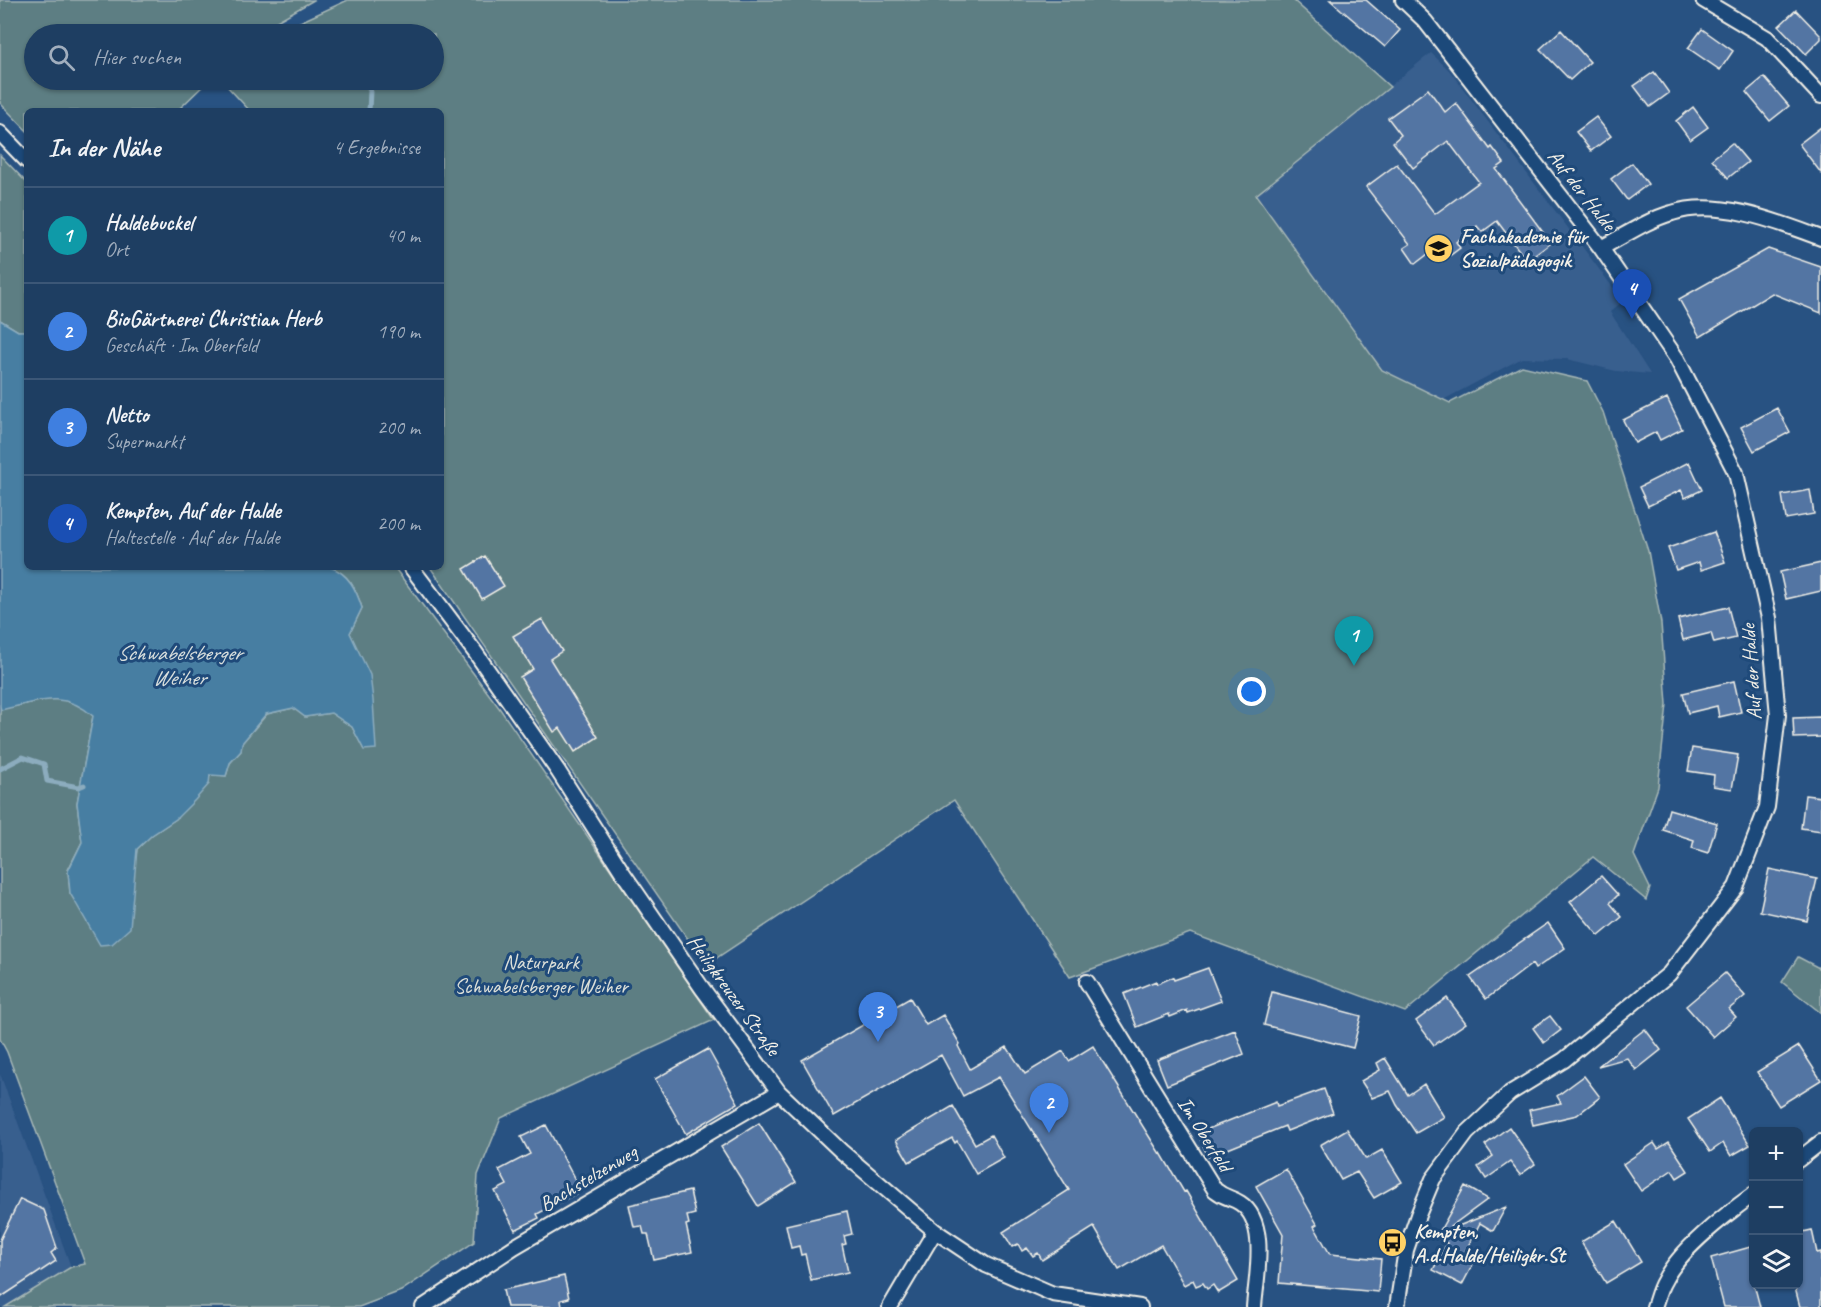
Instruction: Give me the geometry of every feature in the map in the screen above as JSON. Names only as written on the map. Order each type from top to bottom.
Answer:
[{"type":"street","name":"Auf der Halde","points":[[1397,1307],[1406,1251],[1418,1215],[1433,1179],[1467,1133],[1510,1093],[1564,1060],[1669,974],[1736,887],[1767,807],[1778,715],[1770,629],[1736,473],[1677,359],[1601,248],[1433,32],[1402,0]]},
{"type":"street","points":[[1704,0],[1767,38],[1821,96]]},
{"type":"street","points":[[0,133],[24,158]]},
{"type":"street","points":[[1601,248],[1659,217],[1674,212],[1705,208],[1737,212],[1780,223],[1821,238]]},
{"type":"street","name":"Heiligkreuzer Straße","points":[[413,570],[475,652],[558,771],[623,873],[702,988],[779,1092],[841,1151],[935,1231],[986,1264],[1053,1294],[1140,1307]]},
{"type":"street","name":"Im Oberfeld","points":[[1087,982],[1215,1190],[1224,1198],[1239,1202],[1250,1213],[1259,1243],[1254,1307]]},
{"type":"street","name":"Bachstelzenweg","points":[[423,1307],[514,1247],[779,1092]]},
{"type":"street","points":[[1803,1156],[1821,1142]]},
{"type":"street","points":[[1654,1307],[1664,1280],[1685,1252],[1728,1213],[1749,1198]]},
{"type":"street","points":[[890,1307],[935,1231]]},
{"type":"shaded area","name":"Fachakademie für Sozialpädagogik","points":[[1431,53],[1449,70],[1623,301],[1610,312],[1650,374],[1616,371],[1567,359],[1522,358],[1443,400],[1382,370],[1256,194]]},
{"type":"shaded area","points":[[0,1074],[71,1267],[5,1307],[0,1307]]},
{"type":"green space","points":[[0,0],[314,0],[272,24],[24,24],[24,90],[199,90],[180,108],[24,108],[24,128],[0,103]]},
{"type":"green space","points":[[348,0],[1293,0],[1390,87],[1256,195],[1382,370],[1450,403],[1522,366],[1587,381],[1603,412],[1648,551],[1661,623],[1667,704],[1658,787],[1634,855],[1650,888],[1646,900],[1593,857],[1405,1012],[1190,933],[1070,977],[954,800],[706,965],[432,570],[444,570],[444,108],[247,108],[231,90],[444,90],[444,24],[296,24]]},
{"type":"green space","points":[[0,155],[24,180],[24,331],[18,331],[0,320]]},
{"type":"green space","name":"Naturpark Schwabelsberger Weiher","points":[[337,570],[396,570],[500,709],[714,1020],[501,1118],[478,1175],[474,1242],[401,1291],[359,1307],[5,1307],[71,1267],[85,1264],[7,1052],[0,1039],[0,706],[2,709],[54,698],[80,704],[93,716],[77,803],[82,842],[68,870],[70,893],[83,913],[134,869],[137,849],[152,835],[176,819],[210,774],[226,776],[230,763],[241,751],[242,743],[267,714],[293,708],[305,717],[331,713],[352,727],[364,750],[355,646],[350,633],[362,608],[351,583]]},
{"type":"green space","points":[[1798,957],[1821,969],[1821,1013],[1782,982]]},
{"type":"water","name":"Schwabelsberger Weiher","points":[[0,320],[18,331],[24,331],[24,570],[337,570],[351,583],[362,608],[350,633],[370,675],[376,749],[364,750],[352,727],[331,713],[305,717],[293,708],[266,714],[242,743],[241,751],[230,763],[226,776],[210,775],[209,784],[195,800],[176,819],[152,835],[137,849],[130,928],[112,944],[100,945],[70,893],[68,871],[82,842],[77,803],[93,716],[82,708],[60,700],[38,701],[1,710]]},
{"type":"building","points":[[1330,0],[1366,0],[1400,30],[1385,47]]},
{"type":"building","points":[[1796,10],[1821,36],[1821,39],[1806,54],[1779,26]]},
{"type":"building","points":[[1702,29],[1733,51],[1720,70],[1688,48]]},
{"type":"building","points":[[1561,30],[1590,62],[1570,80],[1540,49]]},
{"type":"building","points":[[1654,72],[1669,93],[1650,107],[1634,86]]},
{"type":"building","points":[[1764,77],[1789,106],[1770,121],[1746,92]]},
{"type":"building","points":[[1428,89],[1445,112],[1456,103],[1490,149],[1492,147],[1504,163],[1496,169],[1551,243],[1527,261],[1497,221],[1482,232],[1477,226],[1456,242],[1460,248],[1444,260],[1436,248],[1415,264],[1404,248],[1410,244],[1366,187],[1397,164],[1435,214],[1479,182],[1448,141],[1413,168],[1393,142],[1401,135],[1388,118]]},
{"type":"building","points":[[1693,107],[1708,127],[1690,140],[1676,121]]},
{"type":"building","points":[[1596,117],[1611,136],[1591,151],[1576,132]]},
{"type":"building","points":[[1821,127],[1821,173],[1799,144]]},
{"type":"building","points":[[1732,143],[1748,162],[1728,178],[1712,159]]},
{"type":"building","points":[[1632,163],[1648,184],[1627,200],[1611,179]]},
{"type":"building","points":[[1768,249],[1821,267],[1821,313],[1772,293],[1700,337],[1679,299]]},
{"type":"building","points":[[1667,398],[1682,429],[1660,440],[1656,432],[1635,443],[1623,420]]},
{"type":"building","points":[[1777,408],[1790,432],[1754,451],[1741,427]]},
{"type":"building","points":[[1689,462],[1702,490],[1685,498],[1681,490],[1648,506],[1639,487]]},
{"type":"building","points":[[1810,490],[1814,514],[1786,519],[1782,495]]},
{"type":"building","points":[[1714,532],[1725,562],[1701,570],[1699,562],[1676,570],[1668,548]]},
{"type":"building","points":[[485,556],[504,586],[482,599],[464,569]]},
{"type":"building","points":[[1821,563],[1821,591],[1786,599],[1780,572]]},
{"type":"building","points":[[1728,607],[1736,638],[1714,643],[1711,633],[1683,640],[1678,619]]},
{"type":"building","points":[[542,619],[562,651],[550,659],[598,737],[575,752],[560,728],[554,732],[520,677],[533,669],[513,636]]},
{"type":"building","points":[[1734,681],[1741,712],[1719,717],[1717,706],[1688,713],[1683,693]]},
{"type":"building","points":[[1821,717],[1821,737],[1794,738],[1793,718]]},
{"type":"building","points":[[1692,748],[1738,755],[1732,789],[1713,786],[1714,775],[1688,771]]},
{"type":"building","points":[[1805,795],[1821,797],[1821,831],[1801,828]]},
{"type":"building","points":[[1669,809],[1717,823],[1708,853],[1692,848],[1694,840],[1663,830]]},
{"type":"building","points":[[1769,869],[1817,879],[1807,921],[1760,911]]},
{"type":"building","points":[[1601,876],[1618,895],[1610,903],[1622,917],[1599,936],[1570,902]]},
{"type":"building","points":[[1548,923],[1565,948],[1535,969],[1532,964],[1486,999],[1470,977]]},
{"type":"building","points":[[1208,968],[1221,1001],[1188,1013],[1187,1010],[1170,1017],[1169,1014],[1137,1027],[1124,994],[1156,981],[1157,984],[1173,977],[1174,980]]},
{"type":"building","points":[[1725,973],[1745,996],[1729,1009],[1736,1017],[1713,1037],[1686,1006]]},
{"type":"building","points":[[1272,992],[1361,1016],[1353,1048],[1264,1025]]},
{"type":"building","points":[[910,998],[926,1025],[943,1015],[960,1044],[958,1046],[970,1069],[1007,1047],[1025,1074],[1063,1051],[1069,1061],[1093,1046],[1184,1192],[1186,1191],[1238,1281],[1218,1293],[1213,1285],[1207,1289],[1203,1283],[1196,1286],[1193,1280],[1184,1285],[1161,1245],[1119,1270],[1094,1227],[1042,1260],[1038,1253],[1033,1256],[1027,1248],[1022,1251],[1018,1244],[1012,1247],[1003,1232],[1069,1190],[999,1077],[963,1096],[941,1055],[834,1116],[802,1060]]},
{"type":"building","points":[[1447,998],[1466,1023],[1434,1045],[1416,1021]]},
{"type":"building","points":[[1550,1016],[1561,1030],[1544,1043],[1533,1028]]},
{"type":"building","points":[[1645,1029],[1661,1050],[1636,1070],[1627,1058],[1598,1066]]},
{"type":"building","points":[[1235,1030],[1244,1054],[1167,1085],[1157,1060]]},
{"type":"building","points":[[1799,1046],[1821,1080],[1779,1106],[1757,1072]]},
{"type":"building","points":[[708,1049],[738,1103],[686,1134],[655,1079]]},
{"type":"building","points":[[1385,1058],[1408,1095],[1424,1084],[1444,1117],[1416,1133],[1390,1091],[1372,1098],[1361,1081],[1380,1070],[1377,1063]]},
{"type":"building","points":[[1584,1076],[1600,1097],[1577,1115],[1533,1125],[1529,1110],[1561,1103],[1557,1096]]},
{"type":"building","points":[[1324,1089],[1333,1113],[1287,1131],[1285,1126],[1208,1157],[1198,1133],[1276,1102],[1277,1106]]},
{"type":"building","points":[[1720,1098],[1749,1146],[1731,1156],[1723,1143],[1710,1152],[1688,1119]]},
{"type":"building","points":[[953,1106],[975,1144],[991,1135],[1004,1158],[976,1174],[957,1141],[955,1143],[952,1138],[909,1162],[896,1140]]},
{"type":"building","points":[[759,1123],[796,1182],[758,1206],[721,1147]]},
{"type":"building","points":[[546,1125],[581,1191],[537,1214],[539,1218],[515,1230],[495,1191],[507,1185],[499,1170],[530,1154],[521,1137]]},
{"type":"building","points":[[1509,1127],[1535,1164],[1520,1175],[1510,1162],[1486,1179],[1478,1167],[1493,1156],[1485,1145]]},
{"type":"building","points":[[1347,1129],[1366,1159],[1382,1150],[1402,1182],[1374,1198],[1357,1172],[1341,1180],[1320,1145]]},
{"type":"building","points":[[1669,1142],[1688,1171],[1677,1178],[1672,1170],[1641,1191],[1623,1164],[1654,1143],[1658,1149]]},
{"type":"building","points":[[1286,1169],[1317,1224],[1314,1226],[1330,1254],[1381,1259],[1378,1292],[1279,1283],[1283,1234],[1256,1186]]},
{"type":"building","points":[[1465,1186],[1488,1199],[1450,1227],[1451,1229],[1506,1207],[1493,1231],[1480,1223],[1462,1258],[1473,1264],[1462,1285],[1433,1270],[1447,1243],[1433,1235],[1438,1234]]},
{"type":"building","points":[[690,1191],[695,1214],[687,1216],[689,1224],[686,1225],[692,1252],[654,1260],[648,1234],[644,1234],[642,1226],[634,1227],[629,1205]]},
{"type":"building","points":[[20,1199],[44,1210],[57,1248],[51,1253],[56,1261],[0,1298],[0,1240]]},
{"type":"building","points":[[847,1211],[852,1234],[844,1236],[846,1244],[842,1245],[848,1272],[811,1280],[805,1254],[801,1255],[799,1246],[791,1248],[786,1225]]},
{"type":"building","points":[[1616,1221],[1641,1262],[1606,1283],[1581,1242]]},
{"type":"building","points":[[1812,1230],[1817,1253],[1821,1252],[1821,1307],[1800,1307],[1795,1289],[1803,1289],[1803,1232]]},
{"type":"building","points":[[1749,1247],[1749,1289],[1755,1289],[1760,1307],[1724,1307],[1711,1258]]},
{"type":"building","points":[[564,1276],[569,1298],[561,1300],[562,1307],[507,1307],[503,1290]]},
{"type":"waterway","points":[[369,108],[370,90]]},
{"type":"waterway","points":[[0,769],[23,757],[44,764],[47,781],[79,787],[84,785]]},
{"type":"place","name":"Fachakademie für Sozialpädagogik","points":[[1439,248]]},
{"type":"place","name":"Kempten, Auf der Halde","points":[[1632,319]]},
{"type":"place","name":"Haldebuckel","points":[[1354,666]]},
{"type":"place","name":"Netto","points":[[878,1042]]},
{"type":"place","name":"BioGärtnerei Christian Herb","points":[[1049,1133]]},
{"type":"place","name":"Kempten, A.d.Halde/Heiligkr.St","points":[[1393,1243]]}]
